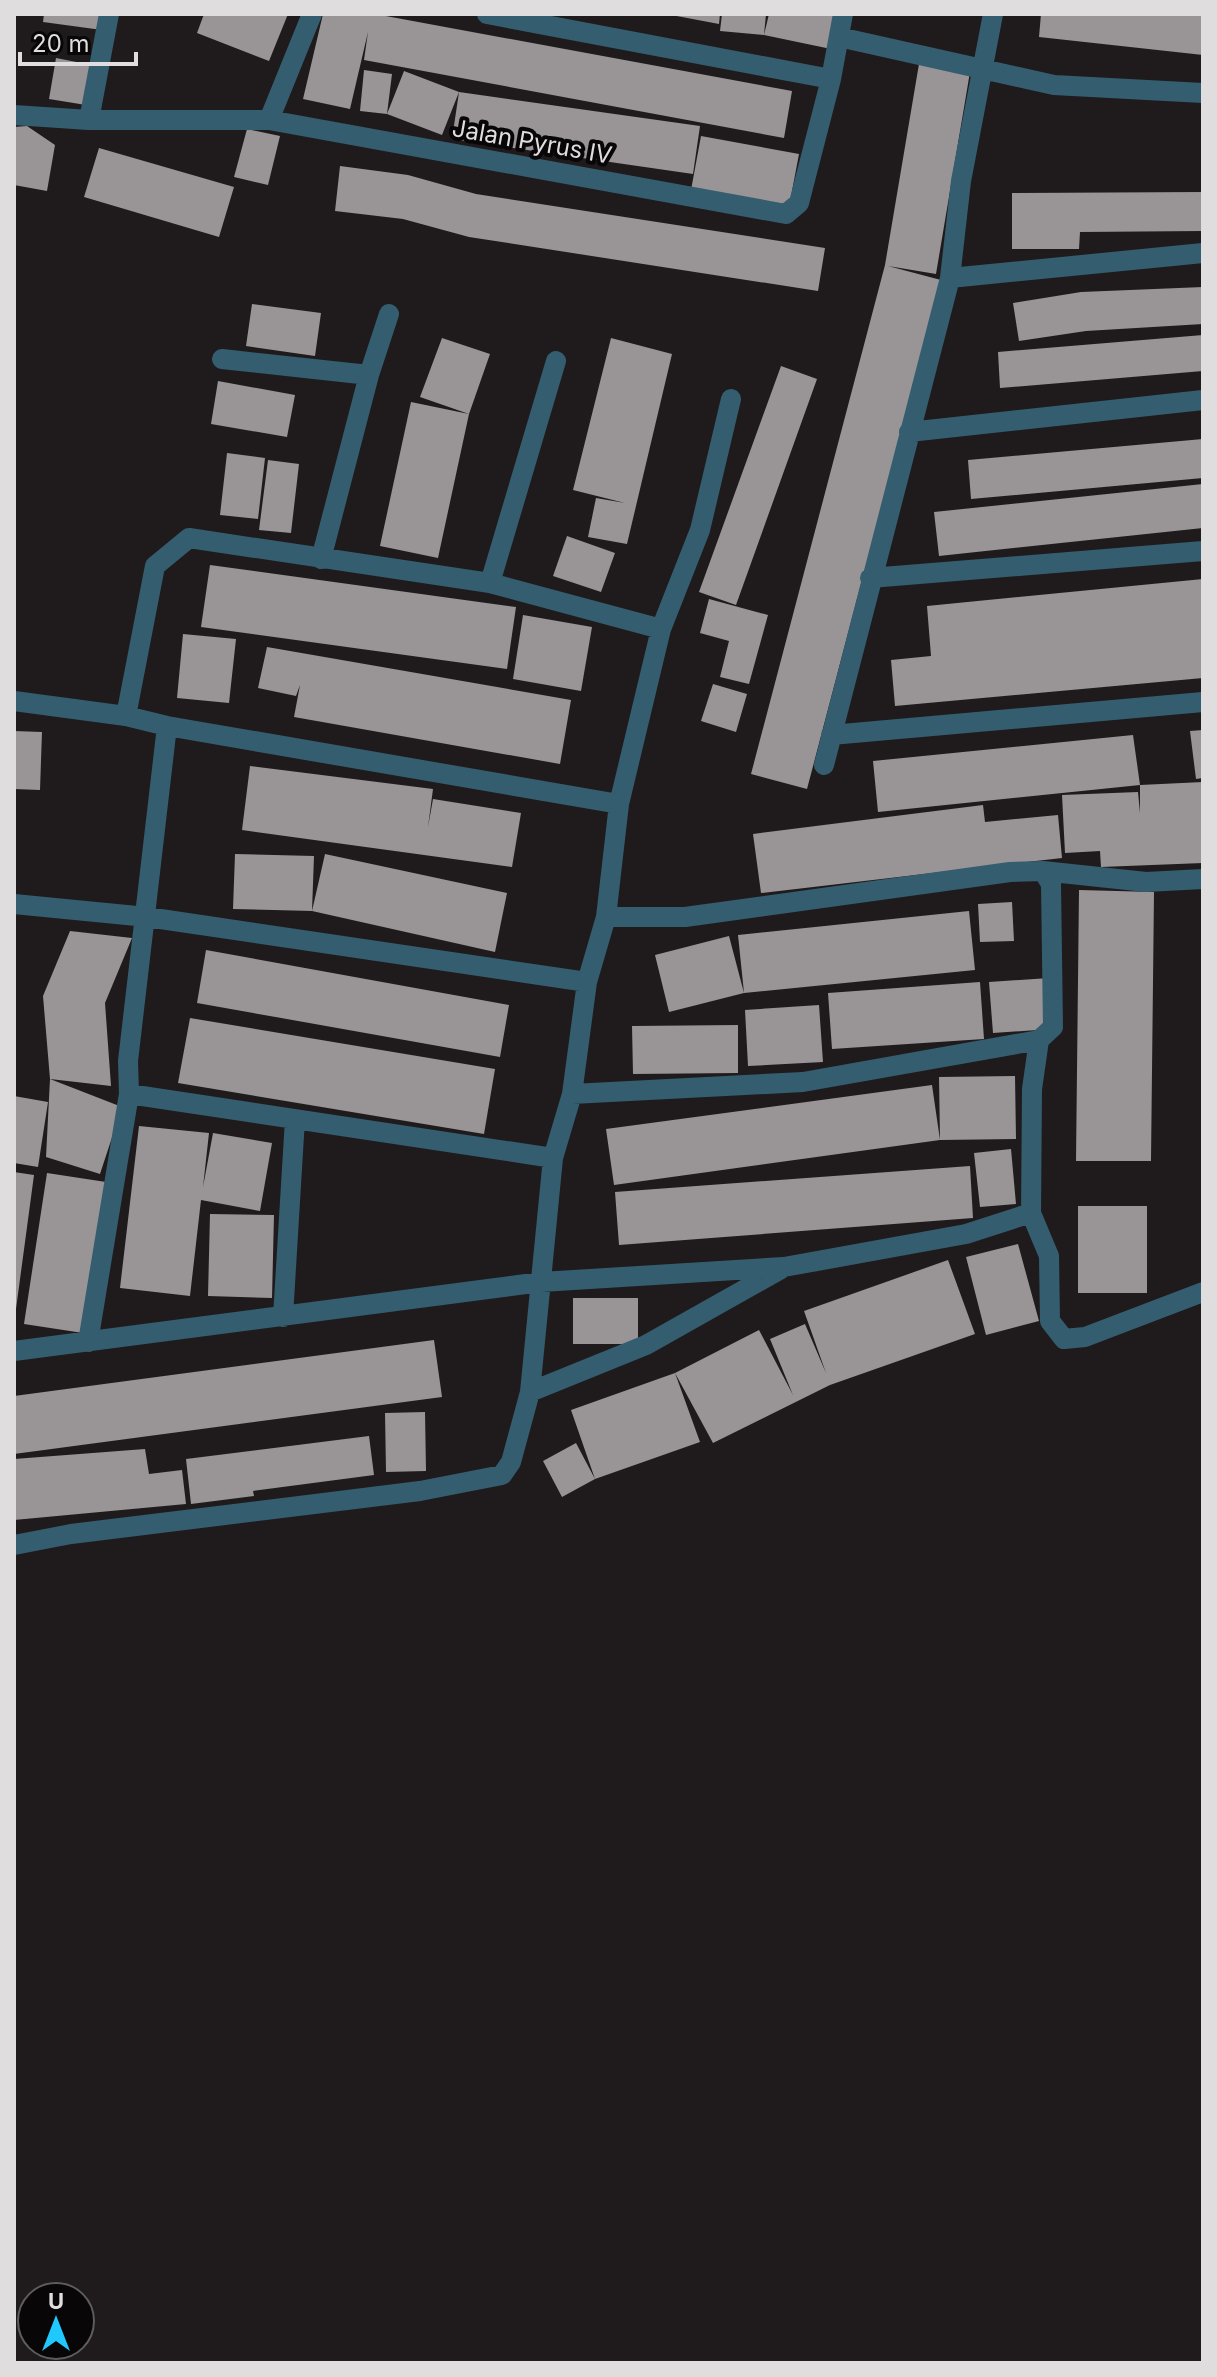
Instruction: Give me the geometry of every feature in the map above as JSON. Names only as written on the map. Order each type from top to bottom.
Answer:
[{"type":"street","points":[[89,120],[109,14]]},
{"type":"street","points":[[269,120],[312,14]]},
{"type":"street","points":[[487,14],[831,79],[843,14]]},
{"type":"street","points":[[824,765],[950,278],[961,181],[993,14]]},
{"type":"street","points":[[839,37],[1054,85],[1203,93]]},
{"type":"street","name":"Jalan Pyrus IV","points":[[14,115],[89,120],[269,120],[786,214],[799,203],[831,79]]},
{"type":"street","points":[[950,278],[1203,253]]},
{"type":"street","points":[[321,559],[369,375],[389,314]]},
{"type":"street","points":[[222,359],[369,375]]},
{"type":"street","points":[[490,583],[556,361]]},
{"type":"street","points":[[14,1545],[71,1534],[488,1481],[502,1475],[511,1462],[530,1392],[553,1158],[572,1094],[587,982],[606,917],[619,804],[661,629],[700,530],[731,399]]},
{"type":"street","points":[[909,432],[1203,400]]},
{"type":"street","points":[[126,716],[155,566],[189,538],[490,583],[661,629]]},
{"type":"street","points":[[870,578],[1203,551]]},
{"type":"street","points":[[14,701],[126,716],[167,726],[619,804]]},
{"type":"street","points":[[831,735],[1203,702]]},
{"type":"street","points":[[88,1342],[129,1094],[128,1061],[167,726]]},
{"type":"street","points":[[606,917],[685,917],[1010,872],[1043,871],[1146,882],[1203,879]]},
{"type":"street","points":[[572,1094],[803,1082],[1039,1040],[1053,1027],[1051,884],[1043,871]]},
{"type":"street","points":[[14,904],[147,917],[587,982]]},
{"type":"street","points":[[1039,1040],[1032,1089],[1031,1213],[1049,1256],[1050,1321],[1064,1339],[1085,1337],[1203,1292]]},
{"type":"street","points":[[129,1094],[553,1158]]},
{"type":"street","points":[[283,1317],[295,1119]]},
{"type":"street","points":[[14,1351],[541,1282],[784,1267],[966,1234],[1031,1213]]},
{"type":"street","points":[[530,1392],[646,1345],[784,1267]]},
{"type":"building","points":[[44,14],[104,14],[102,30],[43,22]]},
{"type":"building","points":[[204,14],[288,14],[269,61],[197,33]]},
{"type":"building","points":[[323,14],[375,14],[792,91],[784,138],[364,60],[368,32],[350,109],[303,99]]},
{"type":"building","points":[[666,14],[720,14],[719,24]]},
{"type":"building","points":[[722,14],[766,14],[764,35],[720,31]]},
{"type":"building","points":[[769,14],[840,14],[831,49],[764,35]]},
{"type":"building","points":[[1041,14],[1203,16],[1203,55],[1039,37]]},
{"type":"building","points":[[56,58],[92,65],[86,105],[49,99]]},
{"type":"building","points":[[920,58],[971,66],[936,274],[888,266],[941,280],[807,789],[751,774],[885,265]]},
{"type":"building","points":[[364,70],[392,74],[387,114],[360,111]]},
{"type":"building","points":[[404,71],[459,92],[442,135],[387,114]]},
{"type":"building","points":[[459,92],[700,126],[693,174],[452,139]]},
{"type":"building","points":[[27,126],[55,145],[47,191],[14,185],[14,127]]},
{"type":"building","points":[[247,129],[280,136],[268,185],[234,177]]},
{"type":"building","points":[[701,136],[799,154],[789,207],[691,190]]},
{"type":"building","points":[[99,148],[234,187],[219,237],[84,197]]},
{"type":"building","points":[[340,166],[408,175],[476,194],[825,248],[818,291],[469,237],[403,219],[335,211]]},
{"type":"building","points":[[1203,192],[1203,231],[1080,232],[1079,249],[1012,249],[1012,193]]},
{"type":"building","points":[[1203,287],[1203,324],[1086,331],[1019,341],[1013,303],[1081,292]]},
{"type":"building","points":[[252,304],[321,313],[315,356],[246,346]]},
{"type":"building","points":[[1203,335],[1203,371],[1000,388],[998,352]]},
{"type":"building","points":[[442,338],[490,354],[469,414],[420,397]]},
{"type":"building","points":[[611,338],[672,354],[627,544],[588,537],[596,498],[625,503],[573,490]]},
{"type":"building","points":[[781,366],[817,379],[736,605],[699,592]]},
{"type":"building","points":[[218,381],[295,395],[287,437],[211,424]]},
{"type":"building","points":[[411,402],[469,414],[438,558],[380,546]]},
{"type":"building","points":[[1203,439],[1203,478],[971,499],[968,460]]},
{"type":"building","points":[[227,453],[265,458],[258,519],[220,515]]},
{"type":"building","points":[[268,460],[299,464],[291,533],[259,530]]},
{"type":"building","points":[[1203,484],[1203,528],[939,556],[934,512]]},
{"type":"building","points":[[567,536],[615,553],[601,592],[553,576]]},
{"type":"building","points":[[210,565],[516,607],[507,669],[201,627]]},
{"type":"building","points":[[1203,579],[1203,678],[895,706],[891,660],[931,656],[927,606]]},
{"type":"building","points":[[709,599],[768,615],[749,684],[720,677],[729,641],[700,633]]},
{"type":"building","points":[[523,615],[592,627],[581,691],[513,679]]},
{"type":"building","points":[[183,634],[236,639],[229,703],[177,698]]},
{"type":"building","points":[[267,647],[571,700],[560,764],[294,717],[300,685],[296,696],[258,688]]},
{"type":"building","points":[[713,684],[747,694],[736,732],[701,721]]},
{"type":"building","points":[[1203,730],[1203,778],[1196,779],[1190,731]]},
{"type":"building","points":[[14,731],[42,732],[40,790],[14,789]]},
{"type":"building","points":[[1133,735],[1140,785],[878,812],[873,761]]},
{"type":"building","points":[[250,766],[433,789],[428,827],[433,799],[521,813],[512,867],[242,830]]},
{"type":"building","points":[[1203,782],[1203,863],[1101,867],[1100,851],[1065,853],[1062,795],[1138,792],[1140,813],[1140,785]]},
{"type":"building","points":[[983,805],[985,822],[1058,815],[1062,858],[761,893],[753,834]]},
{"type":"building","points":[[235,854],[314,856],[312,911],[233,909]]},
{"type":"building","points":[[325,854],[507,893],[495,952],[312,911]]},
{"type":"building","points":[[1079,890],[1154,892],[1151,1161],[1076,1161]]},
{"type":"building","points":[[1012,902],[1014,941],[980,942],[978,904]]},
{"type":"building","points":[[969,911],[975,970],[744,993],[738,935]]},
{"type":"building","points":[[70,931],[132,938],[105,1003],[111,1086],[50,1079],[43,996]]},
{"type":"building","points":[[729,936],[744,993],[669,1012],[655,955]]},
{"type":"building","points":[[206,950],[509,1005],[500,1057],[197,1003]]},
{"type":"building","points":[[1049,978],[1052,1029],[993,1033],[989,982]]},
{"type":"building","points":[[980,982],[984,1039],[832,1049],[828,993]]},
{"type":"building","points":[[819,1005],[823,1062],[748,1066],[745,1010]]},
{"type":"building","points":[[190,1018],[495,1069],[484,1134],[178,1083]]},
{"type":"building","points":[[738,1025],[738,1073],[633,1074],[632,1026]]},
{"type":"building","points":[[1015,1076],[1016,1139],[940,1140],[939,1077]]},
{"type":"building","points":[[50,1079],[122,1107],[100,1174],[46,1157]]},
{"type":"building","points":[[932,1085],[940,1140],[614,1185],[606,1129]]},
{"type":"building","points":[[14,1096],[48,1102],[38,1167],[14,1163]]},
{"type":"building","points":[[139,1126],[209,1133],[203,1187],[213,1133],[272,1143],[260,1211],[201,1200],[190,1296],[120,1288]]},
{"type":"building","points":[[1011,1149],[1016,1204],[980,1207],[974,1153]]},
{"type":"building","points":[[970,1166],[973,1218],[619,1245],[615,1192]]},
{"type":"building","points":[[14,1172],[34,1175],[16,1309],[14,1309]]},
{"type":"building","points":[[47,1173],[106,1182],[83,1333],[24,1324]]},
{"type":"building","points":[[1078,1206],[1147,1206],[1147,1293],[1078,1293]]},
{"type":"building","points":[[210,1214],[274,1215],[272,1298],[208,1296]]},
{"type":"building","points":[[1018,1244],[1039,1321],[986,1335],[966,1257]]},
{"type":"building","points":[[948,1260],[975,1334],[830,1385],[713,1443],[675,1373],[759,1330],[793,1395],[770,1339],[805,1324],[826,1373],[804,1311]]},
{"type":"building","points":[[573,1298],[638,1298],[638,1344],[573,1344]]},
{"type":"building","points":[[434,1340],[442,1397],[14,1454],[14,1396]]},
{"type":"building","points":[[675,1373],[700,1442],[595,1479],[571,1410]]},
{"type":"building","points":[[425,1412],[426,1471],[386,1472],[385,1413]]},
{"type":"building","points":[[369,1436],[374,1475],[253,1491],[254,1496],[191,1504],[186,1459]]},
{"type":"building","points":[[576,1443],[595,1479],[562,1497],[543,1461]]},
{"type":"building","points":[[145,1449],[149,1474],[182,1470],[186,1504],[14,1520],[14,1459]]}]
